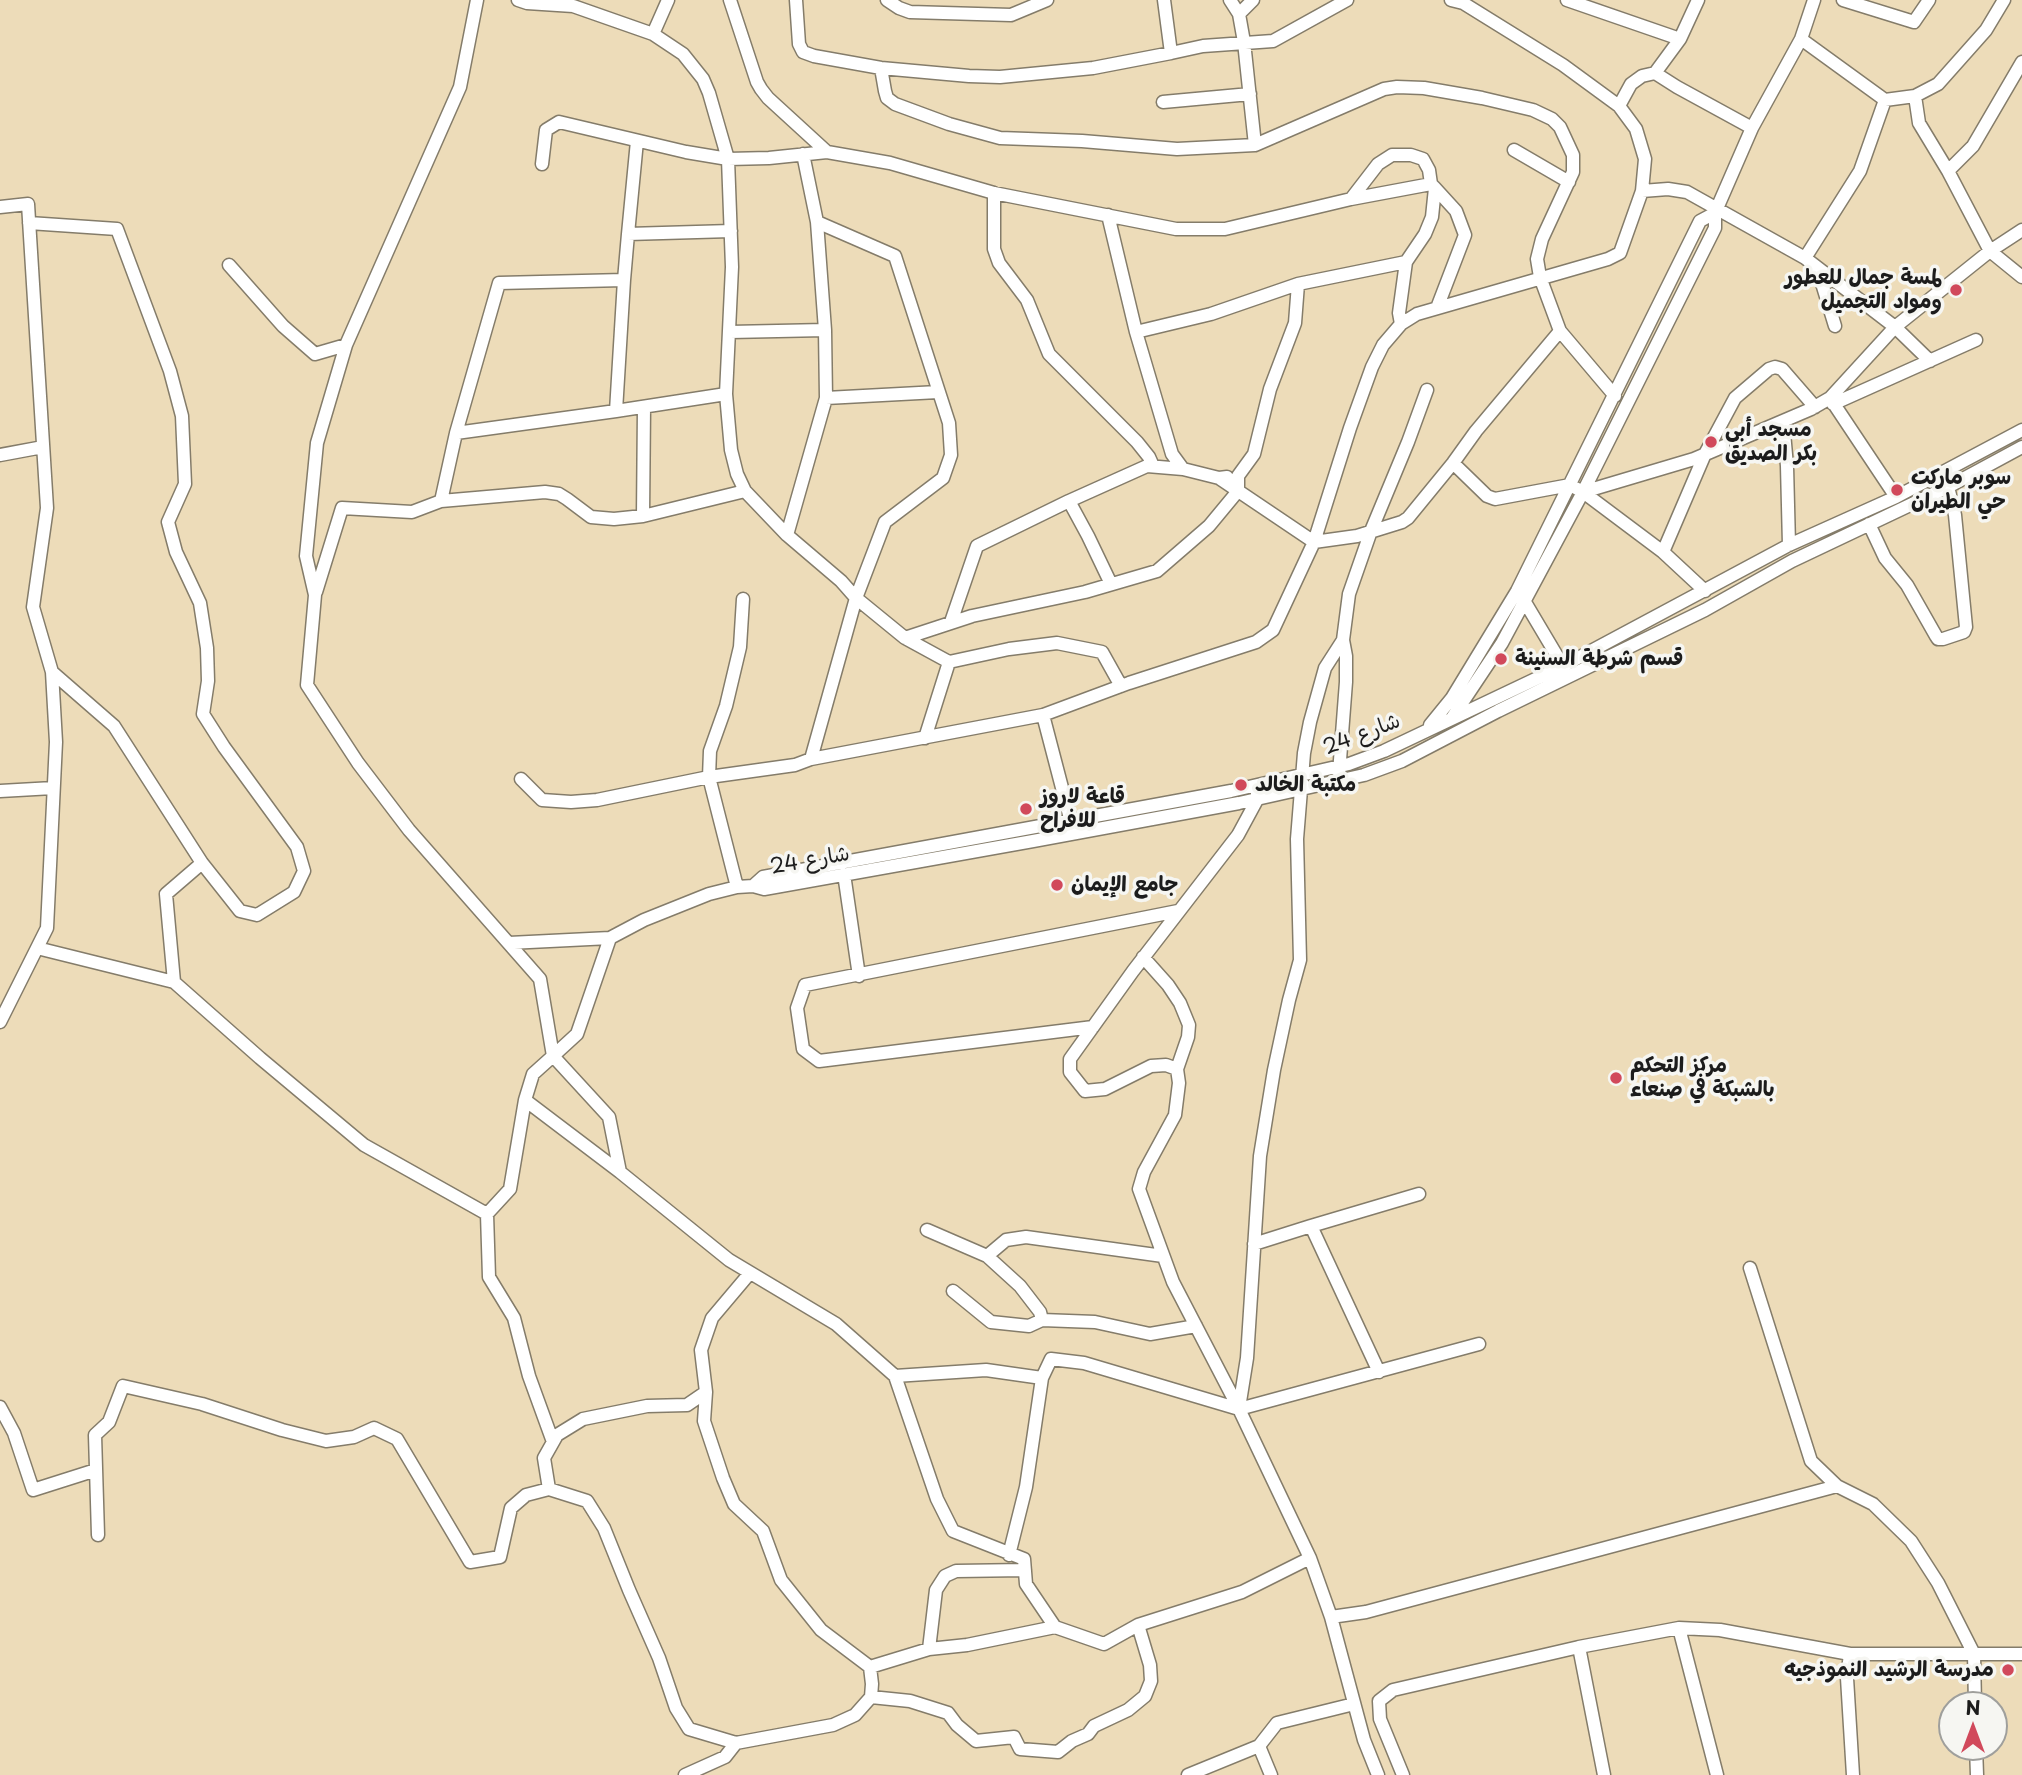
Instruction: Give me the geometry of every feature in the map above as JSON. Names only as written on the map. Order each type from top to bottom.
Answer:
[{"type":"street","points":[[315,595],[306,556],[317,443],[346,345],[460,87],[477,0]]},
{"type":"street","points":[[518,0],[527,4],[573,6],[653,34],[684,54],[703,79],[728,159],[731,231],[726,394],[731,450],[745,491],[787,535],[841,581],[856,598],[905,638],[949,662],[1009,649],[1057,643],[1102,652],[1121,686]]},
{"type":"street","points":[[653,34],[668,0]]},
{"type":"street","points":[[730,0],[761,89],[828,152]]},
{"type":"street","points":[[796,0],[799,44],[803,52],[881,68],[1000,77],[1093,68],[1203,46],[1273,41],[1343,1]]},
{"type":"street","points":[[887,0],[910,12],[1011,15],[1047,0]]},
{"type":"street","points":[[1164,0],[1171,53]]},
{"type":"street","points":[[1230,0],[1239,14],[1244,42],[1255,145]]},
{"type":"street","points":[[1239,14],[1253,0]]},
{"type":"street","points":[[522,779],[542,800],[571,802],[597,800],[709,777],[795,765],[811,759],[1043,715],[1121,686],[1256,642],[1273,630],[1314,542],[1350,428],[1383,345],[1401,324],[1417,314],[1608,259],[1620,253],[1642,191],[1645,159],[1636,129],[1619,106],[1552,58],[1463,3],[1451,0]]},
{"type":"street","points":[[1567,0],[1680,39]]},
{"type":"street","points":[[1619,106],[1631,84],[1642,76],[1655,73],[1680,39],[1698,0]]},
{"type":"street","points":[[1421,751],[1452,718],[1467,687],[1583,492],[1715,228],[1717,211],[1752,128],[1801,39],[1814,0]]},
{"type":"street","points":[[1843,0],[1914,22],[1929,0]]},
{"type":"street","points":[[1801,39],[1885,100],[1915,96],[1938,84],[1986,30],[2004,0]]},
{"type":"street","points":[[1948,171],[1973,146],[2022,62]]},
{"type":"street","points":[[881,68],[887,98],[895,104],[949,124],[1000,138],[1177,149],[1255,145],[1384,89],[1413,86],[1533,110],[1552,119],[1560,127],[1571,146],[1574,163],[1569,181],[1538,250],[1540,277],[1560,331],[1615,397]]},
{"type":"street","points":[[1655,73],[1752,128]]},
{"type":"street","points":[[1163,102],[1250,94]]},
{"type":"street","points":[[1915,96],[1919,123],[1990,251],[2022,277]]},
{"type":"street","points":[[1805,258],[1860,171],[1885,100]]},
{"type":"street","points":[[542,164],[547,130],[559,122],[728,159],[828,152],[890,163],[995,193],[1176,229],[1225,229],[1351,199],[1433,186]]},
{"type":"street","points":[[616,411],[624,280],[637,141]]},
{"type":"street","points":[[1514,150],[1569,181]]},
{"type":"street","points":[[787,535],[826,398],[825,330],[817,222],[803,154]]},
{"type":"street","points":[[1351,199],[1378,163],[1392,155],[1411,155],[1423,159],[1429,170],[1433,186],[1432,216],[1425,233],[1406,262],[1399,313],[1401,324]]},
{"type":"street","points":[[1433,186],[1456,211],[1465,235],[1437,308]]},
{"type":"street","points":[[1642,191],[1678,189],[1687,192],[1805,258],[1895,327],[1930,361]]},
{"type":"street","points":[[995,193],[994,249],[999,263],[1027,300],[1049,354],[1137,442],[1153,467]]},
{"type":"street","points":[[0,207],[28,204],[47,508],[33,607],[52,672],[56,742],[47,928],[0,1022]]},
{"type":"street","points":[[1521,596],[1570,485],[1700,221],[1717,211]]},
{"type":"street","points":[[1108,215],[1136,332],[1172,454],[1183,469]]},
{"type":"street","points":[[811,759],[856,598],[885,522],[943,478],[951,455],[949,423],[895,256],[817,222]]},
{"type":"street","points":[[29,223],[117,229],[170,371],[182,416],[185,484],[168,522],[176,552],[200,603],[207,648],[208,681],[203,714],[297,847],[304,871],[294,892],[257,915],[240,911],[202,863],[114,726],[52,672]]},
{"type":"street","points":[[1831,401],[1895,327],[1990,251],[2022,230]]},
{"type":"street","points":[[628,234],[731,231]]},
{"type":"street","points":[[1136,332],[1211,314],[1298,284],[1406,262]]},
{"type":"street","points":[[229,265],[284,326],[315,354],[346,345]]},
{"type":"street","points":[[1816,267],[1835,326]]},
{"type":"street","points":[[441,501],[456,433],[499,283],[624,280]]},
{"type":"street","points":[[905,638],[951,622],[1085,592],[1157,571],[1209,526],[1238,491],[1238,476],[1254,454],[1270,389],[1295,323],[1298,284]]},
{"type":"street","points":[[730,332],[825,330]]},
{"type":"street","points":[[1219,478],[1314,542],[1357,536],[1402,522],[1560,331]]},
{"type":"street","points":[[1583,492],[1705,454],[1976,340]]},
{"type":"street","points":[[1663,552],[1705,454],[1735,398],[1775,367],[1782,369],[1815,407]]},
{"type":"street","points":[[1338,781],[1346,682],[1343,640],[1349,594],[1427,390]]},
{"type":"street","points":[[826,398],[938,392]]},
{"type":"street","points":[[456,433],[726,394]]},
{"type":"street","points":[[1831,401],[1896,497]]},
{"type":"street","points":[[643,516],[644,407]]},
{"type":"street","points":[[1783,421],[1789,545]]},
{"type":"street","name":"شارع 24","points":[[1257,792],[1302,775],[1384,751],[1563,666],[1789,545],[1896,497],[2022,430]]},
{"type":"street","points":[[0,456],[43,447]]},
{"type":"street","name":"شارع 24","points":[[753,886],[764,889],[1072,827],[1364,775],[1402,761],[1694,615],[1792,561],[2022,447]]},
{"type":"street","points":[[1453,463],[1487,496],[1494,499],[1570,485],[1663,552],[1705,591]]},
{"type":"street","points":[[951,622],[977,546],[1147,466],[1183,469],[1219,478],[1238,476]]},
{"type":"street","points":[[1869,524],[1885,558],[1908,585],[1938,639],[1964,632],[1966,626],[1955,515],[1948,486]]},
{"type":"street","points":[[620,1172],[609,1117],[553,1056],[540,979],[409,830],[358,764],[307,685],[315,595],[342,508],[412,512],[441,501],[545,492],[559,494],[591,517],[614,519],[643,516],[745,491]]},
{"type":"street","points":[[1069,501],[1111,584]]},
{"type":"street","points":[[1521,596],[1563,666]]},
{"type":"street","points":[[737,887],[709,777],[710,751],[735,674],[740,647],[743,599]]},
{"type":"street","points":[[1239,1409],[1247,1358],[1260,1156],[1274,1070],[1300,960],[1297,839],[1302,775],[1310,722],[1325,668],[1343,640]]},
{"type":"street","points":[[925,738],[949,662]]},
{"type":"street","points":[[1425,730],[1452,698],[1467,687]]},
{"type":"street","points":[[1467,687],[1465,706],[1471,709]]},
{"type":"street","points":[[1452,698],[1452,718],[1460,722],[1477,722]]},
{"type":"street","points":[[1043,715],[1072,827]]},
{"type":"street","points":[[0,791],[53,788]]},
{"type":"street","points":[[1177,1069],[1166,1065],[1152,1066],[1105,1088],[1085,1091],[1070,1072],[1070,1059],[1143,957],[1238,835],[1257,792]]},
{"type":"street","name":"شارع 24","points":[[753,886],[763,877],[1072,827]]},
{"type":"street","points":[[174,982],[166,894],[202,863]]},
{"type":"street","points":[[844,874],[859,975]]},
{"type":"street","points":[[509,943],[610,938],[644,920],[709,894],[753,886]]},
{"type":"street","points":[[1093,1027],[819,1061],[803,1049],[797,1009],[805,985],[1178,911]]},
{"type":"street","points":[[553,1442],[530,1376],[514,1318],[489,1277],[487,1214],[510,1189],[525,1100],[533,1074],[577,1034],[610,938]]},
{"type":"street","points":[[37,948],[174,982],[364,1145],[487,1214]]},
{"type":"street","points":[[1143,957],[1168,985],[1180,1003],[1189,1025],[1188,1037],[1177,1069],[1179,1083],[1175,1115],[1144,1172],[1139,1189],[1173,1282],[1239,1409],[1310,1558],[1331,1617],[1364,1740],[1378,1775]]},
{"type":"street","points":[[525,1100],[620,1172],[729,1261],[836,1324],[895,1376],[937,1499],[953,1531],[1024,1559],[1026,1584],[1055,1628]]},
{"type":"street","points":[[1254,1244],[1419,1194]]},
{"type":"street","points":[[1311,1226],[1379,1372]]},
{"type":"street","points":[[927,1230],[987,1256],[1020,1286],[1040,1312],[1042,1320]]},
{"type":"street","points":[[987,1256],[1006,1240],[1026,1237],[1163,1255]]},
{"type":"street","points":[[1750,1268],[1811,1461],[1836,1486],[1873,1504],[1912,1541],[1938,1583],[1974,1654],[1975,1691]]},
{"type":"street","points":[[98,1535],[95,1435],[109,1422],[123,1386],[202,1404],[326,1441],[354,1437],[374,1428],[397,1439],[470,1562],[500,1557],[511,1508],[526,1495],[549,1489],[587,1501],[604,1528],[659,1658],[676,1708],[690,1729],[736,1744],[834,1726],[855,1716],[871,1698],[870,1667],[821,1630],[781,1580],[763,1531],[734,1504],[704,1421],[706,1392],[701,1350],[712,1318],[750,1273]]},
{"type":"street","points":[[953,1291],[991,1322],[1029,1326],[1042,1320],[1095,1322],[1150,1334],[1196,1326]]},
{"type":"street","points":[[1009,1555],[1026,1487],[1042,1378],[1051,1360],[1084,1363],[1239,1409],[1479,1344]]},
{"type":"street","points":[[895,1376],[986,1370],[1042,1378]]},
{"type":"street","points":[[549,1489],[544,1458],[557,1435],[583,1419],[647,1406],[687,1405],[706,1392]]},
{"type":"street","points":[[0,1407],[14,1433],[33,1490],[96,1470]]},
{"type":"street","points":[[1331,1617],[1366,1612],[1836,1486]]},
{"type":"street","points":[[870,1667],[929,1649],[968,1645],[1055,1628],[1104,1644],[1139,1625],[1242,1592],[1310,1558]]},
{"type":"street","points":[[929,1649],[936,1590],[945,1576],[956,1571],[1025,1570]]},
{"type":"street","points":[[871,1698],[910,1701],[948,1713],[957,1725],[976,1741],[1014,1737],[1020,1749],[1058,1752],[1072,1741],[1088,1734],[1094,1726],[1128,1710],[1145,1696],[1151,1681],[1150,1665],[1139,1625]]},
{"type":"street","points":[[1403,1775],[1380,1719],[1378,1701],[1393,1690],[1579,1647],[1679,1628],[1720,1630],[1850,1654],[2022,1654]]},
{"type":"street","points":[[1679,1628],[1717,1775]]},
{"type":"street","points":[[1579,1647],[1604,1775]]},
{"type":"street","points":[[1850,1654],[1846,1678],[1853,1775]]},
{"type":"street","points":[[1188,1775],[1259,1746],[1277,1723],[1354,1704]]},
{"type":"street","points":[[684,1775],[725,1757],[736,1744]]},
{"type":"street","points":[[1259,1746],[1271,1775]]},
{"type":"place","name":"لمسة جمال للعطور ومواد التجميل","points":[[1956,290]]},
{"type":"place","name":"مسجد أبي بكر الصديق","points":[[1711,442]]},
{"type":"place","name":"سوبر ماركت حي الطيران","points":[[1897,490]]},
{"type":"place","name":"قسم شرطة السنينة","points":[[1501,659]]},
{"type":"place","name":"مكتبة الخالد","points":[[1241,785]]},
{"type":"place","name":"قاعة لاروز للافراح","points":[[1026,809]]},
{"type":"place","name":"جامع الإيمان","points":[[1057,885]]},
{"type":"place","name":"مركز التحكم بالشبكة في صنعاء","points":[[1616,1078]]},
{"type":"place","name":"مدرسة الرشيد النموذجيه","points":[[2008,1670]]}]
